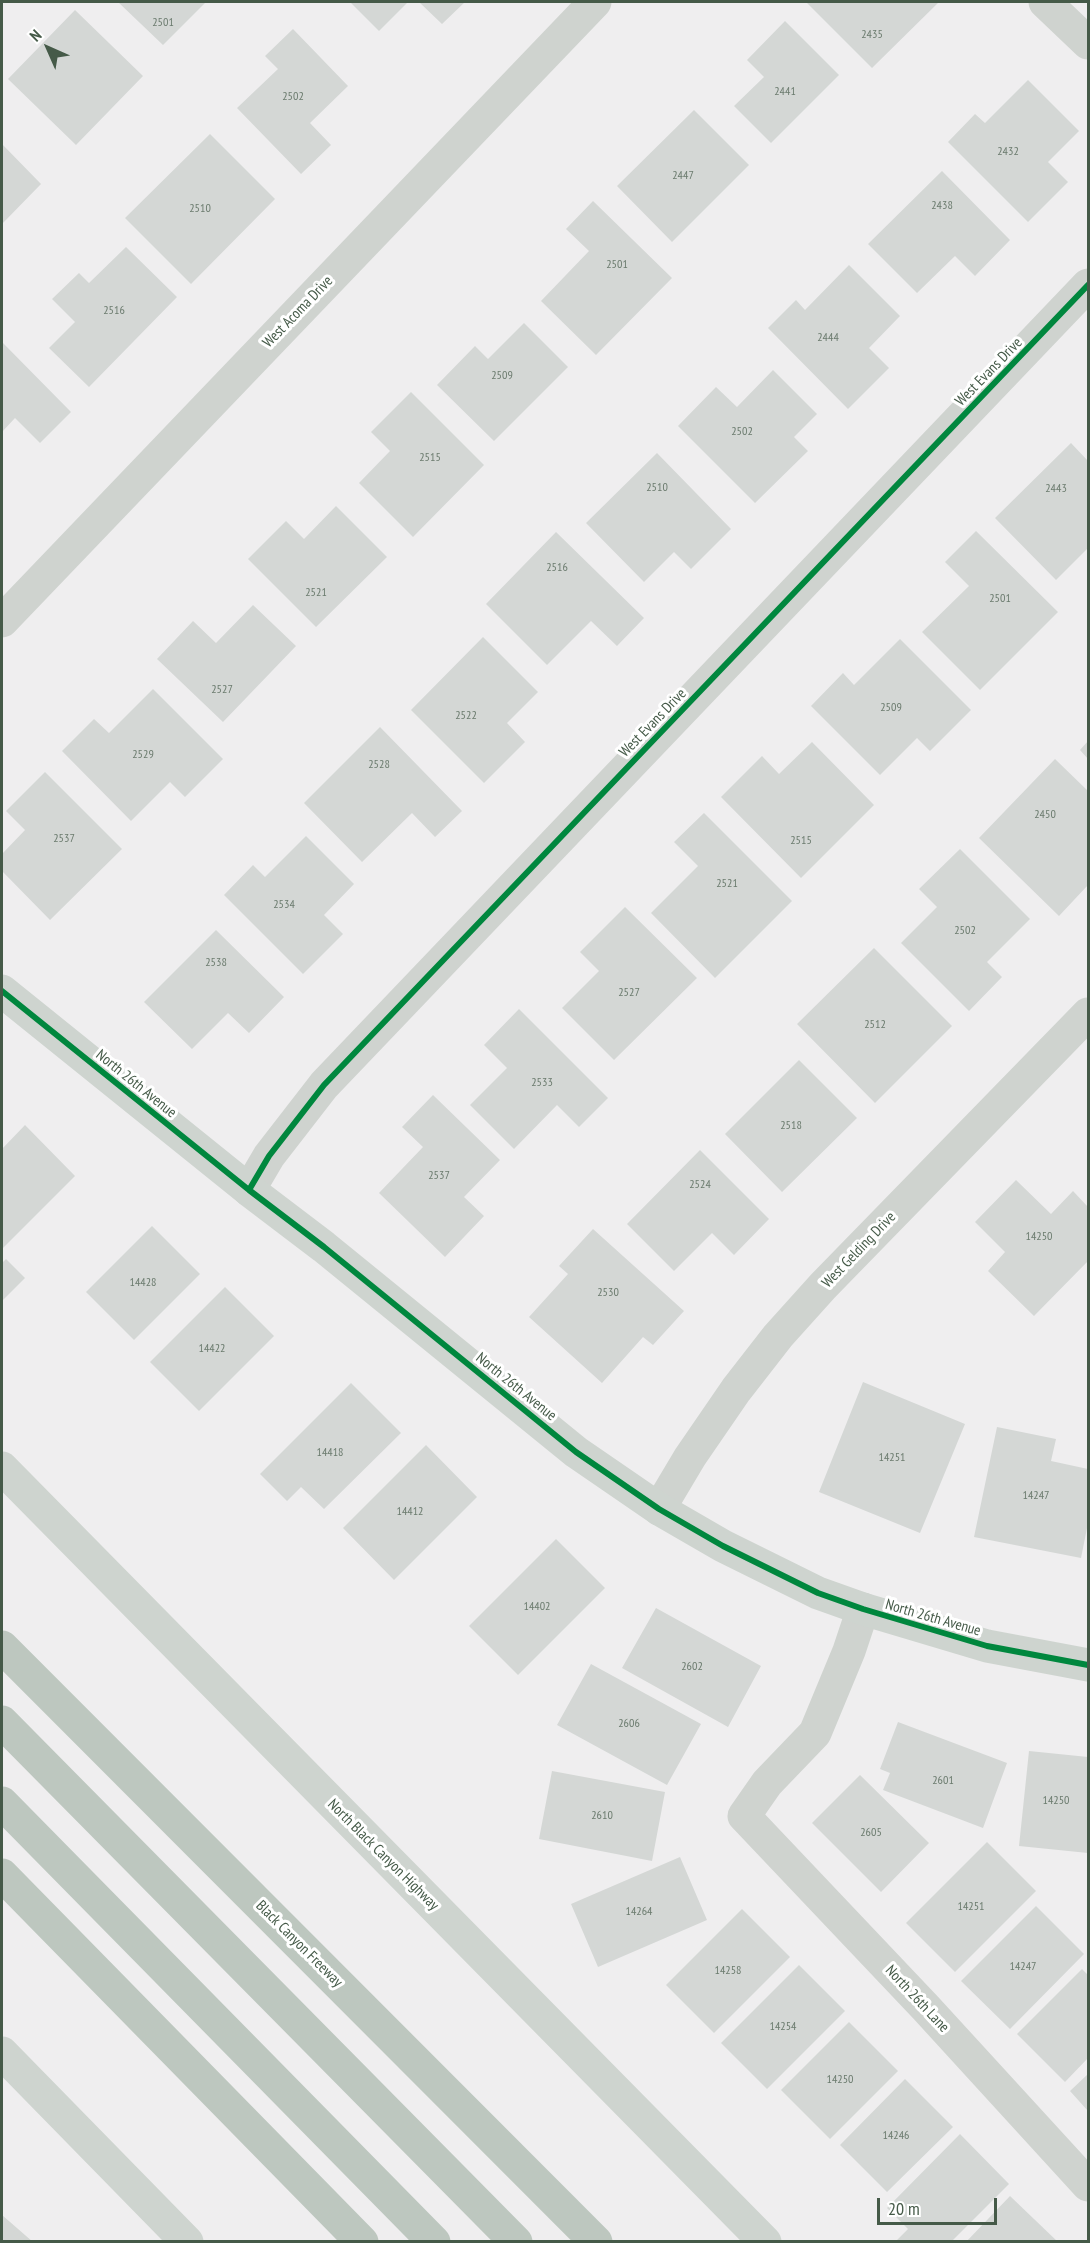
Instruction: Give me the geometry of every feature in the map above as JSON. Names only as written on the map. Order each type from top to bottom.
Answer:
[{"type":"highway","name":"Black Canyon Freeway","points":[[2,1647],[596,2241]]},
{"type":"highway","points":[[2,1722],[516,2241]]},
{"type":"highway","points":[[2,1803],[434,2241]]},
{"type":"highway","points":[[2,1875],[362,2241]]},
{"type":"main road","name":"North 26th Avenue","points":[[2,991],[249,1190],[324,1247],[576,1452],[658,1509],[723,1546],[808,1588],[863,1609],[987,1646],[1089,1665]]},
{"type":"main road","name":"North Black Canyon Highway","points":[[2,1468],[765,2241]]},
{"type":"main road","points":[[2,2053],[187,2241]]},
{"type":"street","name":"West Acoma Drive","points":[[2,621],[595,2]]},
{"type":"street","points":[[1045,2],[1089,43]]},
{"type":"street","name":"West Evans Drive","points":[[249,1190],[269,1156],[324,1085],[1089,285]]},
{"type":"street","name":"West Gelding Drive","points":[[658,1509],[736,1390],[778,1336],[823,1286],[1087,1019]]},
{"type":"street","name":"North 26th Lane","points":[[863,1609],[849,1651],[815,1733],[767,1783],[744,1816],[926,2008],[1089,2185]]},
{"type":"building","points":[[118,2],[206,2],[163,45]]},
{"type":"building","points":[[350,2],[408,2],[379,31]]},
{"type":"building","points":[[419,2],[465,2],[442,24]]},
{"type":"building","points":[[806,2],[939,2],[872,68]]},
{"type":"building","points":[[75,10],[143,76],[76,145],[8,79]]},
{"type":"building","points":[[785,21],[839,75],[771,143],[734,106],[764,77],[747,60]]},
{"type":"building","points":[[293,29],[348,86],[310,123],[331,145],[301,174],[237,108],[278,69],[265,56]]},
{"type":"building","points":[[1028,80],[1079,131],[1048,162],[1068,182],[1028,222],[948,142],[975,114],[985,123]]},
{"type":"building","points":[[694,110],[749,165],[672,242],[617,186]]},
{"type":"building","points":[[210,134],[275,199],[191,284],[125,218]]},
{"type":"building","points":[[2,144],[41,184],[2,224]]},
{"type":"building","points":[[942,171],[1010,240],[975,276],[955,256],[917,293],[868,244]]},
{"type":"building","points":[[593,201],[672,278],[596,355],[541,301],[589,251],[566,229]]},
{"type":"building","points":[[126,247],[177,297],[89,387],[49,348],[75,322],[52,299],[79,273],[89,283]]},
{"type":"building","points":[[849,265],[900,316],[869,348],[889,368],[848,409],[768,328],[796,300],[805,310]]},
{"type":"building","points":[[524,323],[568,367],[494,441],[437,385],[475,346],[488,359]]},
{"type":"building","points":[[2,342],[71,412],[40,443],[15,418],[2,432]]},
{"type":"building","points":[[773,370],[817,414],[794,437],[808,451],[755,503],[678,426],[716,387],[737,407]]},
{"type":"building","points":[[411,392],[484,465],[413,537],[359,483],[390,451],[371,432]]},
{"type":"building","points":[[1071,443],[1088,461],[1088,548],[1056,580],[995,518]]},
{"type":"building","points":[[657,453],[731,529],[691,569],[674,552],[644,582],[586,523]]},
{"type":"building","points":[[336,506],[387,557],[316,627],[248,559],[286,521],[304,539]]},
{"type":"building","points":[[976,531],[1058,612],[980,690],[922,632],[969,586],[945,562]]},
{"type":"building","points":[[556,532],[644,618],[617,646],[591,621],[547,665],[486,604]]},
{"type":"building","points":[[253,605],[296,646],[223,722],[157,659],[193,621],[216,643]]},
{"type":"building","points":[[483,637],[538,692],[507,723],[525,742],[484,783],[411,710]]},
{"type":"building","points":[[900,639],[971,710],[930,751],[917,738],[880,775],[811,706],[843,673],[854,685]]},
{"type":"building","points":[[153,689],[223,759],[185,797],[170,782],[131,821],[62,751],[94,719],[109,733]]},
{"type":"building","points":[[380,727],[462,811],[435,837],[412,813],[362,862],[304,803]]},
{"type":"building","points":[[1088,741],[1088,759],[1080,750]]},
{"type":"building","points":[[812,742],[874,805],[801,878],[721,797],[762,756],[779,774]]},
{"type":"building","points":[[1055,759],[1088,791],[1088,885],[1059,916],[979,838]]},
{"type":"building","points":[[45,772],[122,849],[50,920],[2,871],[2,854],[25,830],[6,811]]},
{"type":"building","points":[[704,813],[792,901],[715,978],[651,913],[698,866],[674,842]]},
{"type":"building","points":[[306,836],[354,884],[324,915],[343,934],[303,974],[224,895],[253,865],[265,877]]},
{"type":"building","points":[[960,849],[1030,919],[987,962],[1002,977],[969,1011],[901,943],[937,907],[919,889]]},
{"type":"building","points":[[625,907],[697,978],[614,1060],[562,1008],[599,971],[580,952]]},
{"type":"building","points":[[216,930],[284,997],[249,1033],[228,1013],[192,1049],[144,1002]]},
{"type":"building","points":[[874,948],[952,1026],[875,1103],[797,1024]]},
{"type":"building","points":[[519,1009],[608,1098],[579,1127],[557,1105],[514,1149],[470,1105],[507,1068],[484,1045]]},
{"type":"building","points":[[799,1060],[857,1118],[782,1192],[725,1134]]},
{"type":"building","points":[[433,1095],[500,1160],[464,1197],[484,1216],[445,1257],[379,1193],[423,1147],[402,1127]]},
{"type":"building","points":[[25,1125],[75,1176],[2,1249],[2,1149]]},
{"type":"building","points":[[700,1150],[769,1219],[734,1255],[712,1233],[674,1271],[627,1224]]},
{"type":"building","points":[[1016,1180],[1051,1214],[1073,1191],[1088,1207],[1088,1261],[1034,1316],[988,1271],[1005,1252],[975,1222]]},
{"type":"building","points":[[152,1226],[200,1274],[134,1340],[86,1292]]},
{"type":"building","points":[[593,1229],[684,1311],[653,1345],[643,1337],[602,1383],[529,1317],[568,1274],[559,1266]]},
{"type":"building","points":[[6,1259],[25,1278],[2,1301],[2,1263]]},
{"type":"building","points":[[225,1287],[274,1336],[199,1411],[150,1362]]},
{"type":"building","points":[[863,1382],[965,1424],[920,1533],[819,1492]]},
{"type":"building","points":[[351,1383],[401,1433],[324,1509],[301,1487],[287,1501],[260,1474]]},
{"type":"building","points":[[997,1427],[1056,1439],[1051,1461],[1088,1469],[1088,1523],[1081,1558],[974,1537]]},
{"type":"building","points":[[426,1445],[477,1497],[394,1580],[343,1528]]},
{"type":"building","points":[[556,1539],[605,1588],[518,1675],[469,1626]]},
{"type":"building","points":[[656,1608],[761,1666],[728,1727],[622,1668]]},
{"type":"building","points":[[591,1664],[701,1724],[667,1785],[557,1725]]},
{"type":"building","points":[[898,1722],[1007,1763],[983,1828],[883,1790],[890,1773],[880,1769]]},
{"type":"building","points":[[1029,1751],[1088,1757],[1088,1853],[1019,1846]]},
{"type":"building","points":[[552,1771],[665,1792],[652,1861],[539,1839]]},
{"type":"building","points":[[860,1775],[929,1843],[881,1892],[812,1823]]},
{"type":"building","points":[[987,1842],[1036,1891],[955,1972],[906,1923]]},
{"type":"building","points":[[680,1857],[707,1920],[598,1967],[571,1904]]},
{"type":"building","points":[[1036,1906],[1084,1954],[1010,2029],[961,1981]]},
{"type":"building","points":[[742,1909],[790,1957],[714,2033],[666,1985]]},
{"type":"building","points":[[799,1965],[845,2011],[767,2089],[721,2043]]},
{"type":"building","points":[[1082,1969],[1088,1975],[1088,2058],[1065,2082],[1017,2034]]},
{"type":"building","points":[[849,2022],[898,2071],[830,2139],[781,2090]]},
{"type":"building","points":[[1088,2074],[1088,2111],[1070,2091]]},
{"type":"building","points":[[905,2079],[953,2127],[887,2192],[840,2145]]},
{"type":"building","points":[[960,2134],[1009,2184],[951,2242],[895,2242],[908,2229],[887,2208]]},
{"type":"building","points":[[1010,2196],[1058,2242],[966,2242]]},
{"type":"building","points":[[2,2215],[33,2242],[2,2242]]},
{"type":"cycle path","points":[[249,1190],[269,1156],[324,1085],[1088,285]]},
{"type":"cycle path","points":[[2,991],[249,1190],[324,1247],[576,1452],[659,1509],[723,1546],[818,1593],[863,1609],[987,1646],[1088,1665]]}]
